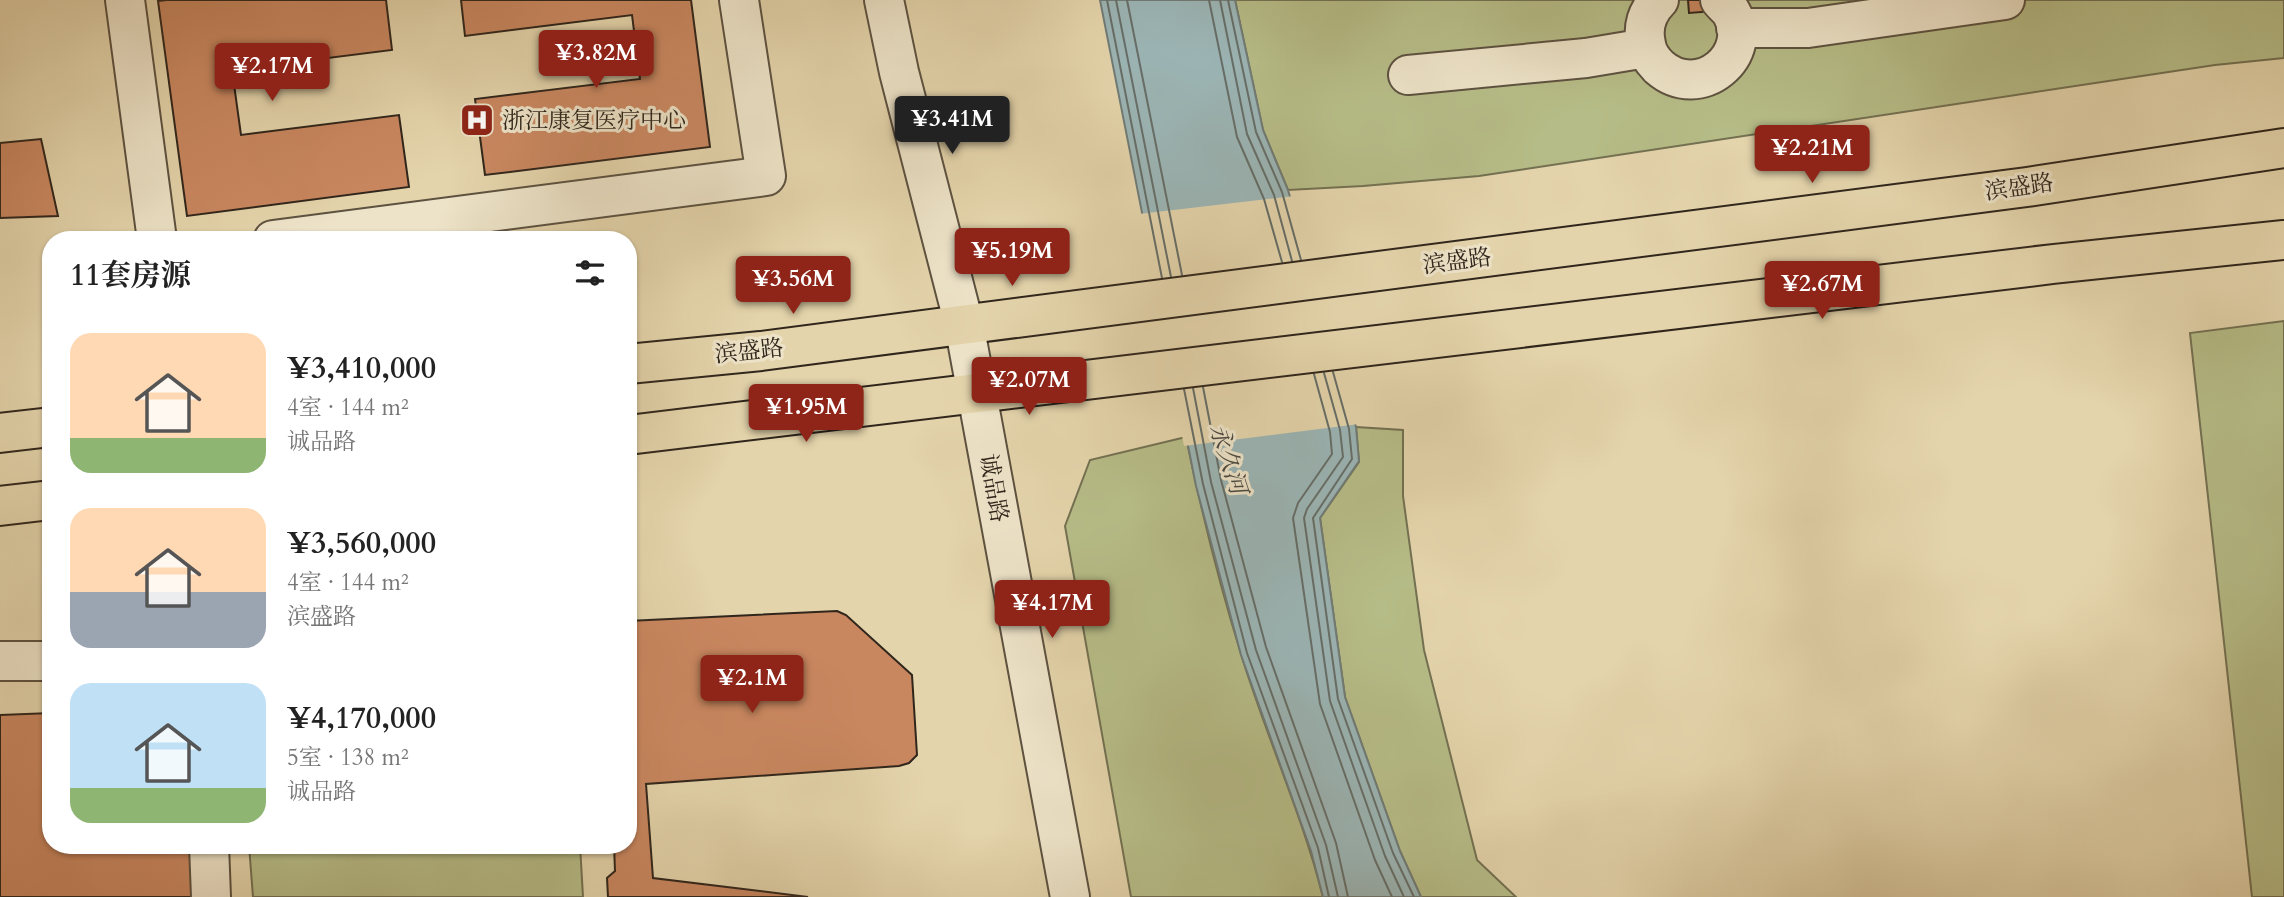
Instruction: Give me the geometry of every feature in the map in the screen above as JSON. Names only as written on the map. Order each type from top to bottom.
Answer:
[{"type":"main road","name":"滨盛路","points":[[637,363],[761,351],[2028,187],[2284,148]]},
{"type":"main road","points":[[637,434],[2053,264],[2284,240]]},
{"type":"main road","points":[[0,433],[42,427]]},
{"type":"main road","points":[[0,506],[42,501]]},
{"type":"street","points":[[125,0],[156,231]]},
{"type":"street","points":[[342,231],[766,176],[739,0]]},
{"type":"street","name":"诚品路","points":[[884,0],[899,72],[964,324],[1070,897]]},
{"type":"street","points":[[1660,0],[1646,19],[1646,48],[1656,64],[1667,74],[1694,80],[1710,76],[1725,65],[1734,48],[1728,14],[1808,28],[2005,0]]},
{"type":"street","points":[[1408,75],[1586,58],[1646,48]]},
{"type":"street","points":[[0,661],[42,661]]},
{"type":"street","points":[[209,854],[211,897]]},
{"type":"green space","points":[[1235,0],[2284,0],[2284,58],[2215,65],[1479,176],[1288,190],[1263,130]]},
{"type":"green space","points":[[2284,321],[2284,897],[2252,897],[2190,333]]},
{"type":"green space","points":[[1356,427],[1403,430],[1403,496],[1424,650],[1477,860],[1516,897],[1421,897],[1400,851],[1345,697],[1320,518],[1359,462]]},
{"type":"green space","points":[[1186,437],[1233,627],[1305,836],[1323,897],[1131,897],[1065,526],[1090,460]]},
{"type":"green space","points":[[250,854],[581,854],[583,897],[253,897]]},
{"type":"water","name":"永久河","points":[[1100,0],[1235,0],[1263,130],[1288,190],[1356,427],[1359,461],[1320,518],[1345,697],[1400,851],[1421,897],[1323,897],[1311,851],[1241,655],[1196,486]]},
{"type":"pier","points":[[1294,196],[1359,424],[1184,446],[1139,214]]},
{"type":"building","points":[[386,0],[392,50],[232,70],[241,135],[399,115],[409,187],[187,216],[158,1]]},
{"type":"building","points":[[461,0],[691,0],[710,147],[485,175],[475,99],[640,79],[632,15],[465,36]]},
{"type":"building","points":[[1688,0],[1726,0],[1727,10],[1689,13]]},
{"type":"building","points":[[41,139],[58,216],[0,218],[0,143]]},
{"type":"building","points":[[837,611],[846,615],[912,675],[917,755],[909,763],[899,766],[646,784],[653,878],[808,897],[608,897],[607,878],[615,871],[614,854],[637,854],[637,621]]},
{"type":"building","points":[[42,713],[42,854],[197,854],[199,897],[0,897],[0,715]]},
{"type":"place","name":"浙江康复医疗中心","points":[[477,120]]}]
